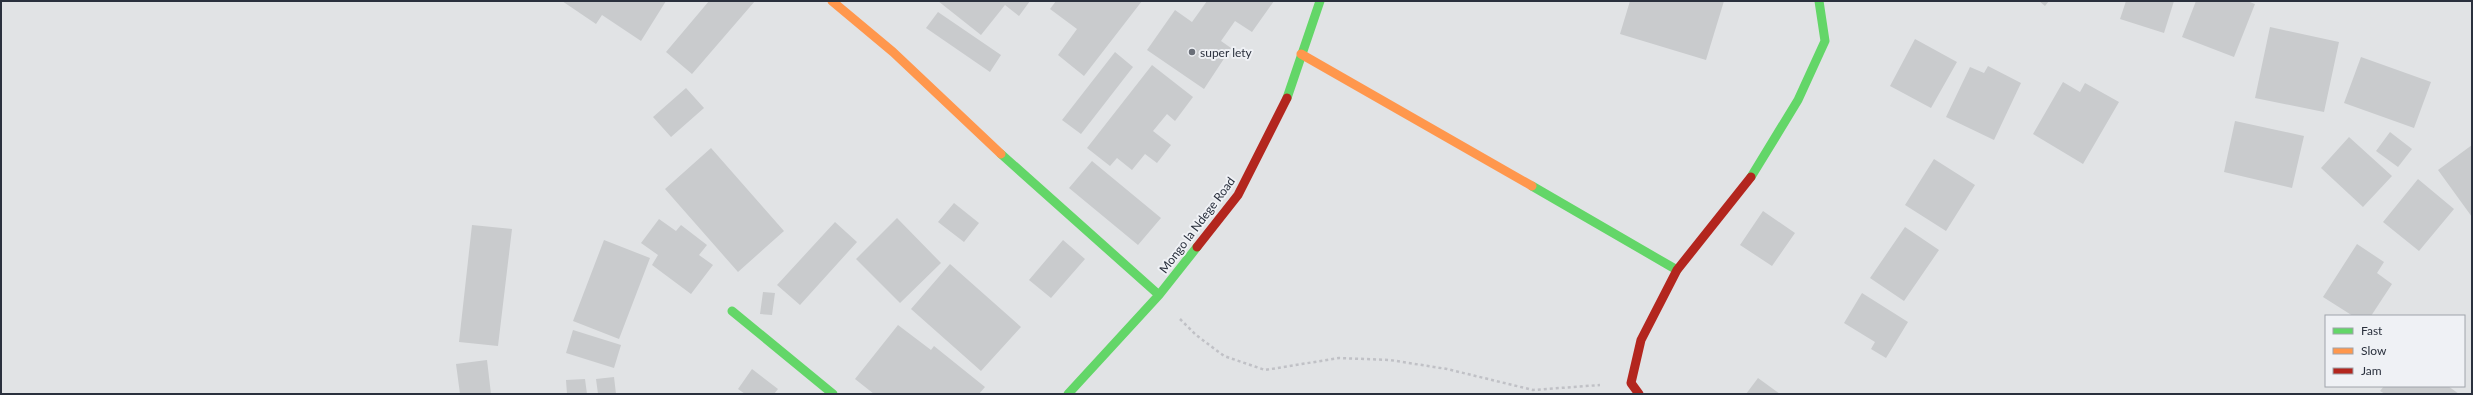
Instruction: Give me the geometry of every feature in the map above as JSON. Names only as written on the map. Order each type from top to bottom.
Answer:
[{"type":"street","points":[[832,1],[893,52],[992,146],[1158,295]]},
{"type":"street","name":"Mongo la Ndege Road","points":[[1068,394],[1158,295],[1238,195],[1284,108],[1320,1]]},
{"type":"street","points":[[1639,394],[1631,382],[1641,340],[1677,270],[1746,185],[1798,100],[1825,41],[1819,1]]},
{"type":"street","points":[[1301,54],[1677,270]]},
{"type":"street","points":[[732,311],[833,394]]},
{"type":"path","points":[[1158,295],[1196,335],[1218,352],[1224,356],[1265,370],[1339,358],[1353,358],[1390,360],[1447,369],[1533,390],[1631,382]]},
{"type":"building","points":[[562,1],[666,1],[641,41],[602,15],[596,24]]},
{"type":"building","points":[[709,1],[755,1],[692,74],[666,52]]},
{"type":"building","points":[[938,1],[1030,1],[1019,16],[1005,5],[981,35]]},
{"type":"building","points":[[1056,1],[1142,1],[1084,76],[1058,55],[1077,29],[1050,9]]},
{"type":"building","points":[[1207,1],[1274,1],[1252,32],[1235,21],[1221,41],[1231,48],[1204,89],[1147,50],[1175,10],[1192,22]]},
{"type":"building","points":[[1630,1],[1724,1],[1706,60],[1620,34]]},
{"type":"building","points":[[2039,1],[2049,1],[2045,6]]},
{"type":"building","points":[[2126,1],[2174,1],[2164,33],[2120,19]]},
{"type":"building","points":[[2196,1],[2247,1],[2255,4],[2234,57],[2182,37]]},
{"type":"building","points":[[938,12],[1001,55],[990,72],[926,28]]},
{"type":"building","points":[[2270,27],[2339,42],[2324,112],[2255,98]]},
{"type":"building","points":[[1915,39],[1957,62],[1931,108],[1890,86]]},
{"type":"building","points":[[1115,52],[1133,67],[1081,134],[1062,120]]},
{"type":"building","points":[[2361,57],[2431,82],[2414,128],[2344,103]]},
{"type":"building","points":[[1152,65],[1193,97],[1175,121],[1167,114],[1153,131],[1171,145],[1157,163],[1145,154],[1132,170],[1117,158],[1110,166],[1087,148]]},
{"type":"building","points":[[1988,66],[2021,83],[1994,140],[1946,117],[1970,67],[1984,73]]},
{"type":"building","points":[[2063,82],[2080,92],[2085,83],[2119,102],[2083,164],[2033,134]]},
{"type":"building","points":[[686,88],[704,108],[671,137],[653,117]]},
{"type":"building","points":[[2235,121],[2304,136],[2292,188],[2224,172]]},
{"type":"building","points":[[2390,132],[2412,149],[2398,167],[2376,151]]},
{"type":"building","points":[[2349,137],[2392,176],[2363,207],[2321,168]]},
{"type":"building","points":[[2472,145],[2472,217],[2438,170]]},
{"type":"building","points":[[711,148],[784,231],[738,272],[665,189]]},
{"type":"building","points":[[1934,159],[1975,185],[1946,231],[1905,205]]},
{"type":"building","points":[[1092,161],[1161,218],[1138,245],[1069,188]]},
{"type":"building","points":[[2418,179],[2454,209],[2419,251],[2383,222]]},
{"type":"building","points":[[954,203],[979,223],[964,242],[938,222]]},
{"type":"building","points":[[1763,211],[1795,233],[1772,266],[1740,245]]},
{"type":"building","points":[[897,218],[941,263],[900,303],[856,259]]},
{"type":"building","points":[[659,219],[676,231],[681,225],[707,245],[699,255],[713,265],[691,294],[652,265],[658,255],[641,243]]},
{"type":"building","points":[[835,222],[857,242],[800,305],[777,285]]},
{"type":"building","points":[[472,225],[512,229],[498,346],[459,342]]},
{"type":"building","points":[[1905,227],[1939,250],[1904,301],[1870,278]]},
{"type":"building","points":[[604,240],[650,258],[619,339],[573,321]]},
{"type":"building","points":[[1063,240],[1085,259],[1051,298],[1029,280]]},
{"type":"building","points":[[2357,244],[2384,262],[2377,273],[2392,284],[2372,315],[2351,315],[2323,297]]},
{"type":"building","points":[[950,264],[1021,327],[981,371],[911,309]]},
{"type":"building","points":[[763,292],[775,293],[772,315],[760,314]]},
{"type":"building","points":[[1862,293],[1908,322],[1886,358],[1871,349],[1875,342],[1844,323]]},
{"type":"building","points":[[898,325],[931,350],[934,346],[985,387],[979,394],[874,394],[855,379]]},
{"type":"building","points":[[573,330],[621,345],[614,368],[566,353]]},
{"type":"building","points":[[487,360],[491,394],[460,394],[456,364]]},
{"type":"building","points":[[752,369],[778,389],[774,394],[745,394],[738,389]]},
{"type":"building","points":[[614,377],[616,394],[598,394],[596,379]]},
{"type":"building","points":[[1758,378],[1780,394],[1746,394]]},
{"type":"building","points":[[585,379],[587,394],[567,394],[566,380]]},
{"type":"building","points":[[2383,387],[2449,387],[2459,394],[2385,394],[2380,391]]},
{"type":"traffic: fast","points":[[1287,98],[1320,1]]},
{"type":"traffic: fast","points":[[1751,177],[1798,100],[1825,41],[1819,1]]},
{"type":"traffic: fast","points":[[1001,154],[1159,295]]},
{"type":"traffic: fast","points":[[1532,186],[1677,270]]},
{"type":"traffic: fast","points":[[1068,394],[1159,295],[1197,247]]},
{"type":"traffic: fast","points":[[732,311],[833,394]]},
{"type":"traffic: slow","points":[[832,1],[893,52],[1001,154]]},
{"type":"traffic: slow","points":[[1301,54],[1532,186]]},
{"type":"traffic: jam","points":[[1197,247],[1238,195],[1287,98]]},
{"type":"traffic: jam","points":[[1639,394],[1631,383],[1641,340],[1677,270],[1751,177]]},
{"type":"place","name":"super lety","points":[[1192,52]]}]
